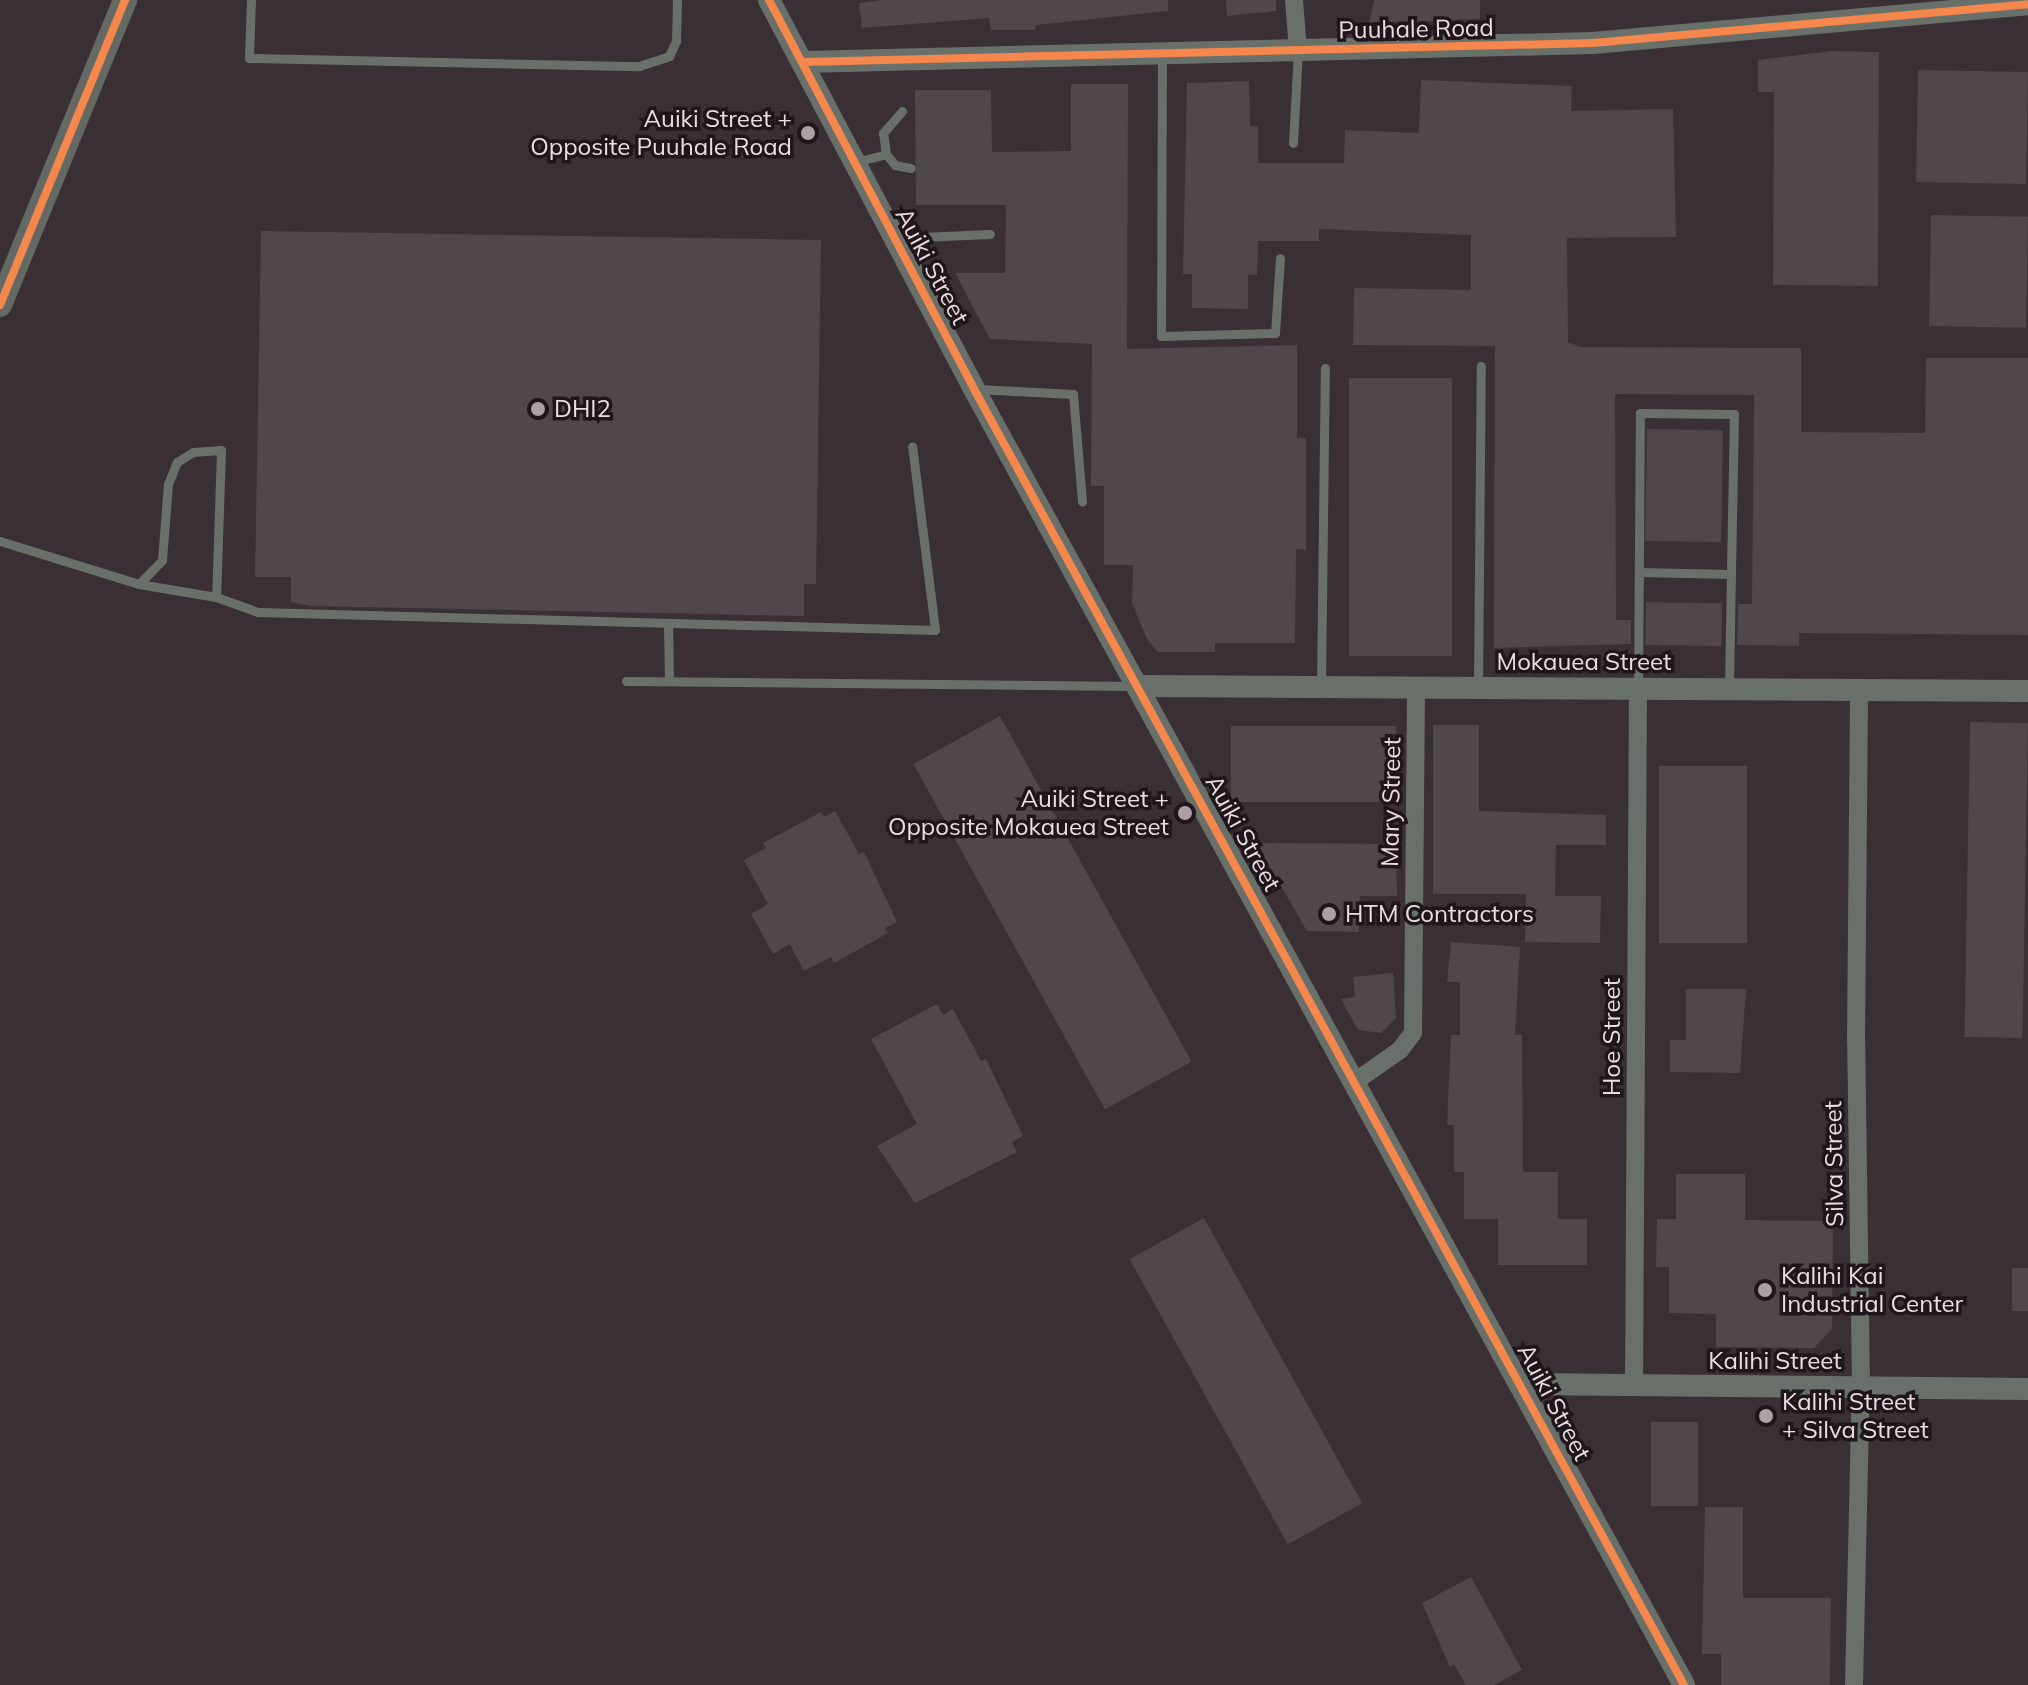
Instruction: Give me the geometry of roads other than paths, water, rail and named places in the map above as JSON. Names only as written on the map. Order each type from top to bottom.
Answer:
[{"type":"main road","points":[[0,305],[125,0]]},
{"type":"street","name":"Auiki Street","points":[[769,0],[974,389],[1356,1081],[1684,1685]]},
{"type":"street","points":[[1294,0],[1298,51]]},
{"type":"street","name":"Puuhale Road","points":[[803,62],[1593,43],[2028,4]]},
{"type":"street","name":"Mokauea Street","points":[[1139,686],[2028,691]]},
{"type":"street","name":"Mary Street","points":[[1356,1081],[1400,1050],[1413,1033],[1416,687]]},
{"type":"street","name":"Hoe Street","points":[[1634,1386],[1638,689]]},
{"type":"street","name":"Silva Street","points":[[1854,1685],[1861,1387],[1856,1041],[1859,691]]},
{"type":"street","name":"Kalihi Street","points":[[1521,1384],[2028,1389]]},
{"type":"lane","points":[[251,0],[249,58],[639,66],[669,56],[676,41],[677,0]]},
{"type":"lane","points":[[1293,143],[1298,51]]},
{"type":"lane","points":[[1162,54],[1161,336],[1275,333],[1280,258]]},
{"type":"lane","points":[[902,111],[883,133],[886,154],[895,165],[911,168]]},
{"type":"lane","points":[[855,162],[886,154]]},
{"type":"lane","points":[[894,238],[990,234]]},
{"type":"lane","points":[[1478,688],[1481,366]]},
{"type":"lane","points":[[1321,687],[1325,368]]},
{"type":"lane","points":[[974,389],[1073,394],[1082,502]]},
{"type":"lane","points":[[1638,689],[1640,413],[1734,414],[1729,688]]},
{"type":"lane","points":[[0,541],[139,584],[216,597],[258,612],[342,618],[935,630],[912,446]]},
{"type":"lane","points":[[139,584],[162,560],[168,484],[177,462],[193,452],[221,450],[216,597]]},
{"type":"lane","points":[[1639,572],[1731,574]]},
{"type":"lane","points":[[668,623],[669,680]]},
{"type":"lane","points":[[626,681],[1139,686]]},
{"type":"place","name":"Auiki Street + Opposite Puuhale Road","points":[[808,133]]},
{"type":"place","name":"DHI2","points":[[538,409]]},
{"type":"place","name":"Auiki Street + Opposite Mokauea Street","points":[[1185,813]]},
{"type":"place","name":"HTM Contractors","points":[[1329,914]]},
{"type":"place","name":"Kalihi Kai Industrial Center","points":[[1765,1290]]},
{"type":"place","name":"Kalihi Street + Silva Street","points":[[1766,1416]]}]
